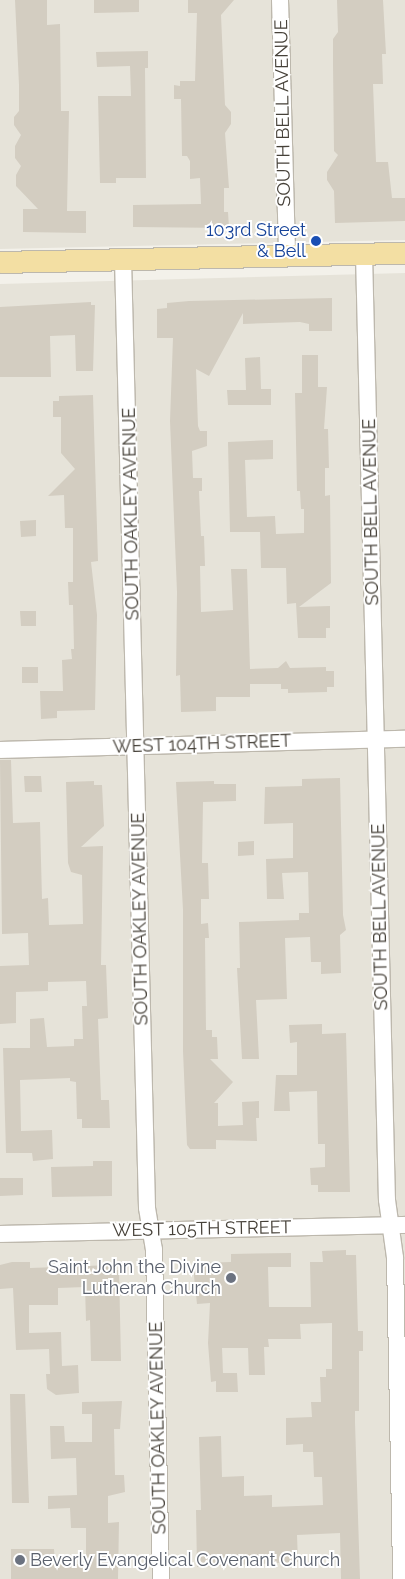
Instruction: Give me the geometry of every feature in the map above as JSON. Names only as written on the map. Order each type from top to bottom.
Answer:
[{"type":"main road","points":[[0,262],[405,253]]},
{"type":"street","name":"SOUTH BELL AVENUE","points":[[280,0],[287,255]]},
{"type":"street","name":"SOUTH BELL AVENUE","points":[[364,254],[387,1200],[398,1225],[395,1258],[400,1579]]},
{"type":"street","name":"SOUTH OAKLEY AVENUE","points":[[124,259],[147,1208],[152,1230],[160,1579]]},
{"type":"street","name":"WEST 104TH STREET","points":[[0,750],[405,739]]},
{"type":"street","name":"WEST 105TH STREET","points":[[0,1234],[398,1225]]},
{"type":"shaded area","points":[[0,0],[405,0],[405,240],[0,249]]},
{"type":"shaded area","points":[[405,273],[405,1579],[0,1579],[0,284]]},
{"type":"building","points":[[15,0],[47,0],[47,25],[60,24],[61,111],[69,111],[67,211],[86,211],[86,233],[23,232],[23,209],[38,209],[16,186],[16,175],[21,166],[15,158],[15,146],[21,135],[14,125],[14,117],[19,111]]},
{"type":"building","points":[[94,0],[139,0],[139,12],[94,13]]},
{"type":"building","points":[[188,0],[234,0],[221,15],[225,105],[231,112],[231,124],[225,133],[229,188],[224,188],[224,212],[228,212],[229,228],[133,227],[133,205],[201,204],[200,178],[190,179],[190,161],[187,156],[182,156],[181,99],[174,99],[174,85],[180,86],[180,81],[195,81],[197,13],[188,13]]},
{"type":"building","points":[[337,0],[383,0],[386,54],[382,54],[383,84],[373,84],[376,162],[388,162],[392,198],[405,198],[405,221],[335,223],[334,191],[327,180],[327,172],[338,155],[334,151],[333,64],[333,39],[338,32]]},
{"type":"building","points":[[148,51],[148,68],[145,68],[146,178],[116,178],[116,183],[100,183],[98,96],[131,96],[130,66],[97,67],[96,52]]},
{"type":"building","points":[[332,298],[332,331],[309,331],[309,324],[300,322],[243,324],[243,313],[209,376],[196,369],[198,426],[200,431],[207,431],[207,446],[192,451],[193,478],[202,478],[202,491],[199,491],[201,536],[204,536],[205,566],[200,566],[201,612],[233,610],[231,569],[247,569],[250,669],[278,668],[286,661],[290,668],[326,667],[326,671],[334,671],[334,687],[327,687],[327,692],[288,693],[288,689],[281,689],[281,684],[250,684],[250,697],[216,697],[216,711],[181,712],[180,675],[176,676],[177,592],[170,421],[173,338],[157,338],[157,309],[167,308],[167,303],[189,301]]},
{"type":"building","points":[[91,302],[91,305],[95,305],[93,371],[76,371],[75,335],[50,336],[51,377],[0,377],[0,307]]},
{"type":"building","points":[[302,355],[318,355],[318,387],[327,387],[324,429],[328,429],[329,468],[325,468],[325,496],[330,495],[331,583],[299,607],[330,606],[330,628],[326,628],[326,638],[298,638],[296,603],[287,604],[286,568],[261,568],[260,532],[230,532],[228,442],[273,440],[273,459],[245,460],[247,517],[275,516],[276,534],[304,533],[304,509],[301,509],[300,491],[297,491],[295,393],[302,393]]},
{"type":"building","points":[[260,357],[261,389],[271,389],[271,405],[228,405],[227,390],[246,390],[245,358]]},
{"type":"building","points":[[93,395],[98,561],[91,562],[97,615],[95,710],[57,711],[57,718],[41,719],[40,691],[63,691],[62,660],[72,659],[71,649],[74,649],[73,605],[69,605],[68,582],[73,582],[73,528],[65,528],[64,495],[48,496],[75,469],[61,453],[61,417],[53,417],[53,401],[59,401],[59,396]]},
{"type":"building","points":[[36,520],[36,536],[21,537],[20,521]]},
{"type":"building","points":[[20,611],[36,611],[36,626],[21,626]]},
{"type":"building","points":[[22,667],[38,667],[38,683],[22,683]]},
{"type":"building","points":[[0,760],[11,760],[13,823],[40,822],[42,899],[48,898],[49,925],[83,924],[82,875],[71,872],[68,863],[66,782],[94,781],[94,785],[102,785],[104,826],[81,847],[103,846],[101,965],[106,965],[108,1018],[98,1019],[101,1100],[109,1100],[110,1128],[82,1128],[82,1119],[77,1119],[76,1082],[70,1081],[70,1078],[20,1080],[21,1131],[52,1130],[53,1159],[33,1161],[32,1153],[6,1153],[3,1048],[30,1048],[30,1019],[44,1018],[47,1047],[74,1046],[74,1039],[83,1039],[82,1006],[87,1006],[86,981],[48,982],[48,991],[16,992],[16,1023],[0,1024],[0,966],[29,965],[28,933],[2,934]]},
{"type":"building","points":[[24,776],[41,776],[42,792],[25,792]]},
{"type":"building","points":[[340,778],[343,915],[346,930],[340,935],[341,973],[321,974],[321,962],[311,962],[310,937],[285,938],[287,999],[256,1000],[259,1059],[242,1059],[237,968],[240,968],[239,922],[299,920],[299,913],[309,913],[308,872],[282,873],[284,899],[267,899],[266,859],[293,858],[293,823],[264,824],[265,787],[302,786],[302,779]]},
{"type":"building","points":[[214,781],[214,784],[236,784],[236,801],[203,802],[202,863],[208,863],[209,899],[201,899],[201,924],[208,923],[209,938],[205,938],[206,1030],[212,1030],[212,1037],[217,1037],[218,1059],[210,1059],[233,1082],[214,1103],[218,1103],[218,1126],[243,1125],[242,1102],[259,1101],[259,1118],[256,1118],[257,1141],[216,1140],[216,1149],[190,1149],[187,1145],[183,1051],[183,910],[176,782]]},
{"type":"building","points":[[254,841],[254,855],[238,856],[238,842]]},
{"type":"building","points":[[322,1024],[322,1034],[346,1033],[350,1192],[318,1192],[318,1185],[311,1185],[310,1168],[325,1167],[325,1144],[318,1144],[317,1091],[289,1092],[290,1111],[274,1111],[276,1075],[297,1075],[297,1042],[290,1043],[289,1025]]},
{"type":"building","points":[[93,1161],[112,1161],[112,1196],[52,1197],[51,1167],[93,1166]]},
{"type":"building","points":[[0,1178],[23,1178],[23,1195],[0,1196]]},
{"type":"building","points":[[346,1250],[346,1255],[356,1255],[358,1331],[363,1331],[363,1351],[359,1351],[359,1411],[355,1411],[360,1579],[341,1579],[340,1533],[297,1535],[298,1562],[197,1567],[196,1510],[201,1510],[199,1437],[221,1436],[222,1477],[244,1476],[244,1496],[272,1495],[272,1507],[323,1505],[322,1477],[314,1477],[313,1452],[303,1452],[303,1444],[286,1445],[286,1418],[312,1417],[311,1402],[321,1402],[320,1377],[326,1377],[326,1369],[332,1369],[332,1323],[300,1324],[301,1339],[268,1339],[269,1347],[264,1347],[265,1375],[249,1375],[248,1348],[222,1348],[223,1373],[237,1373],[238,1392],[216,1392],[216,1381],[211,1382],[208,1343],[210,1303],[197,1304],[193,1267],[198,1263],[231,1262],[231,1254],[291,1253],[291,1267],[268,1267],[269,1307],[311,1307],[310,1262],[323,1262],[322,1251]]},
{"type":"building","points":[[12,1262],[30,1262],[30,1268],[112,1265],[113,1270],[119,1270],[121,1361],[91,1361],[90,1320],[86,1321],[85,1287],[58,1288],[58,1305],[29,1305],[29,1333],[61,1332],[62,1366],[78,1365],[79,1393],[56,1395],[47,1389],[46,1374],[50,1374],[49,1349],[16,1350],[13,1288],[0,1289],[0,1265]]},
{"type":"building","points":[[10,1394],[25,1394],[29,1503],[12,1503]]},
{"type":"building","points":[[122,1401],[120,1429],[114,1429],[115,1475],[124,1475],[125,1492],[108,1496],[108,1523],[119,1522],[118,1579],[11,1579],[11,1549],[54,1549],[55,1564],[86,1564],[86,1528],[71,1528],[70,1508],[48,1509],[48,1496],[77,1495],[76,1458],[51,1459],[50,1426],[64,1426],[65,1442],[92,1442],[92,1414],[82,1414],[82,1402]]},
{"type":"place","name":"103rd Street & Bell","points":[[316,241]]},
{"type":"place","name":"Saint John the Divine Lutheran Church","points":[[231,1278]]},
{"type":"place","name":"Beverly Evangelical Covenant Church","points":[[20,1560]]}]
